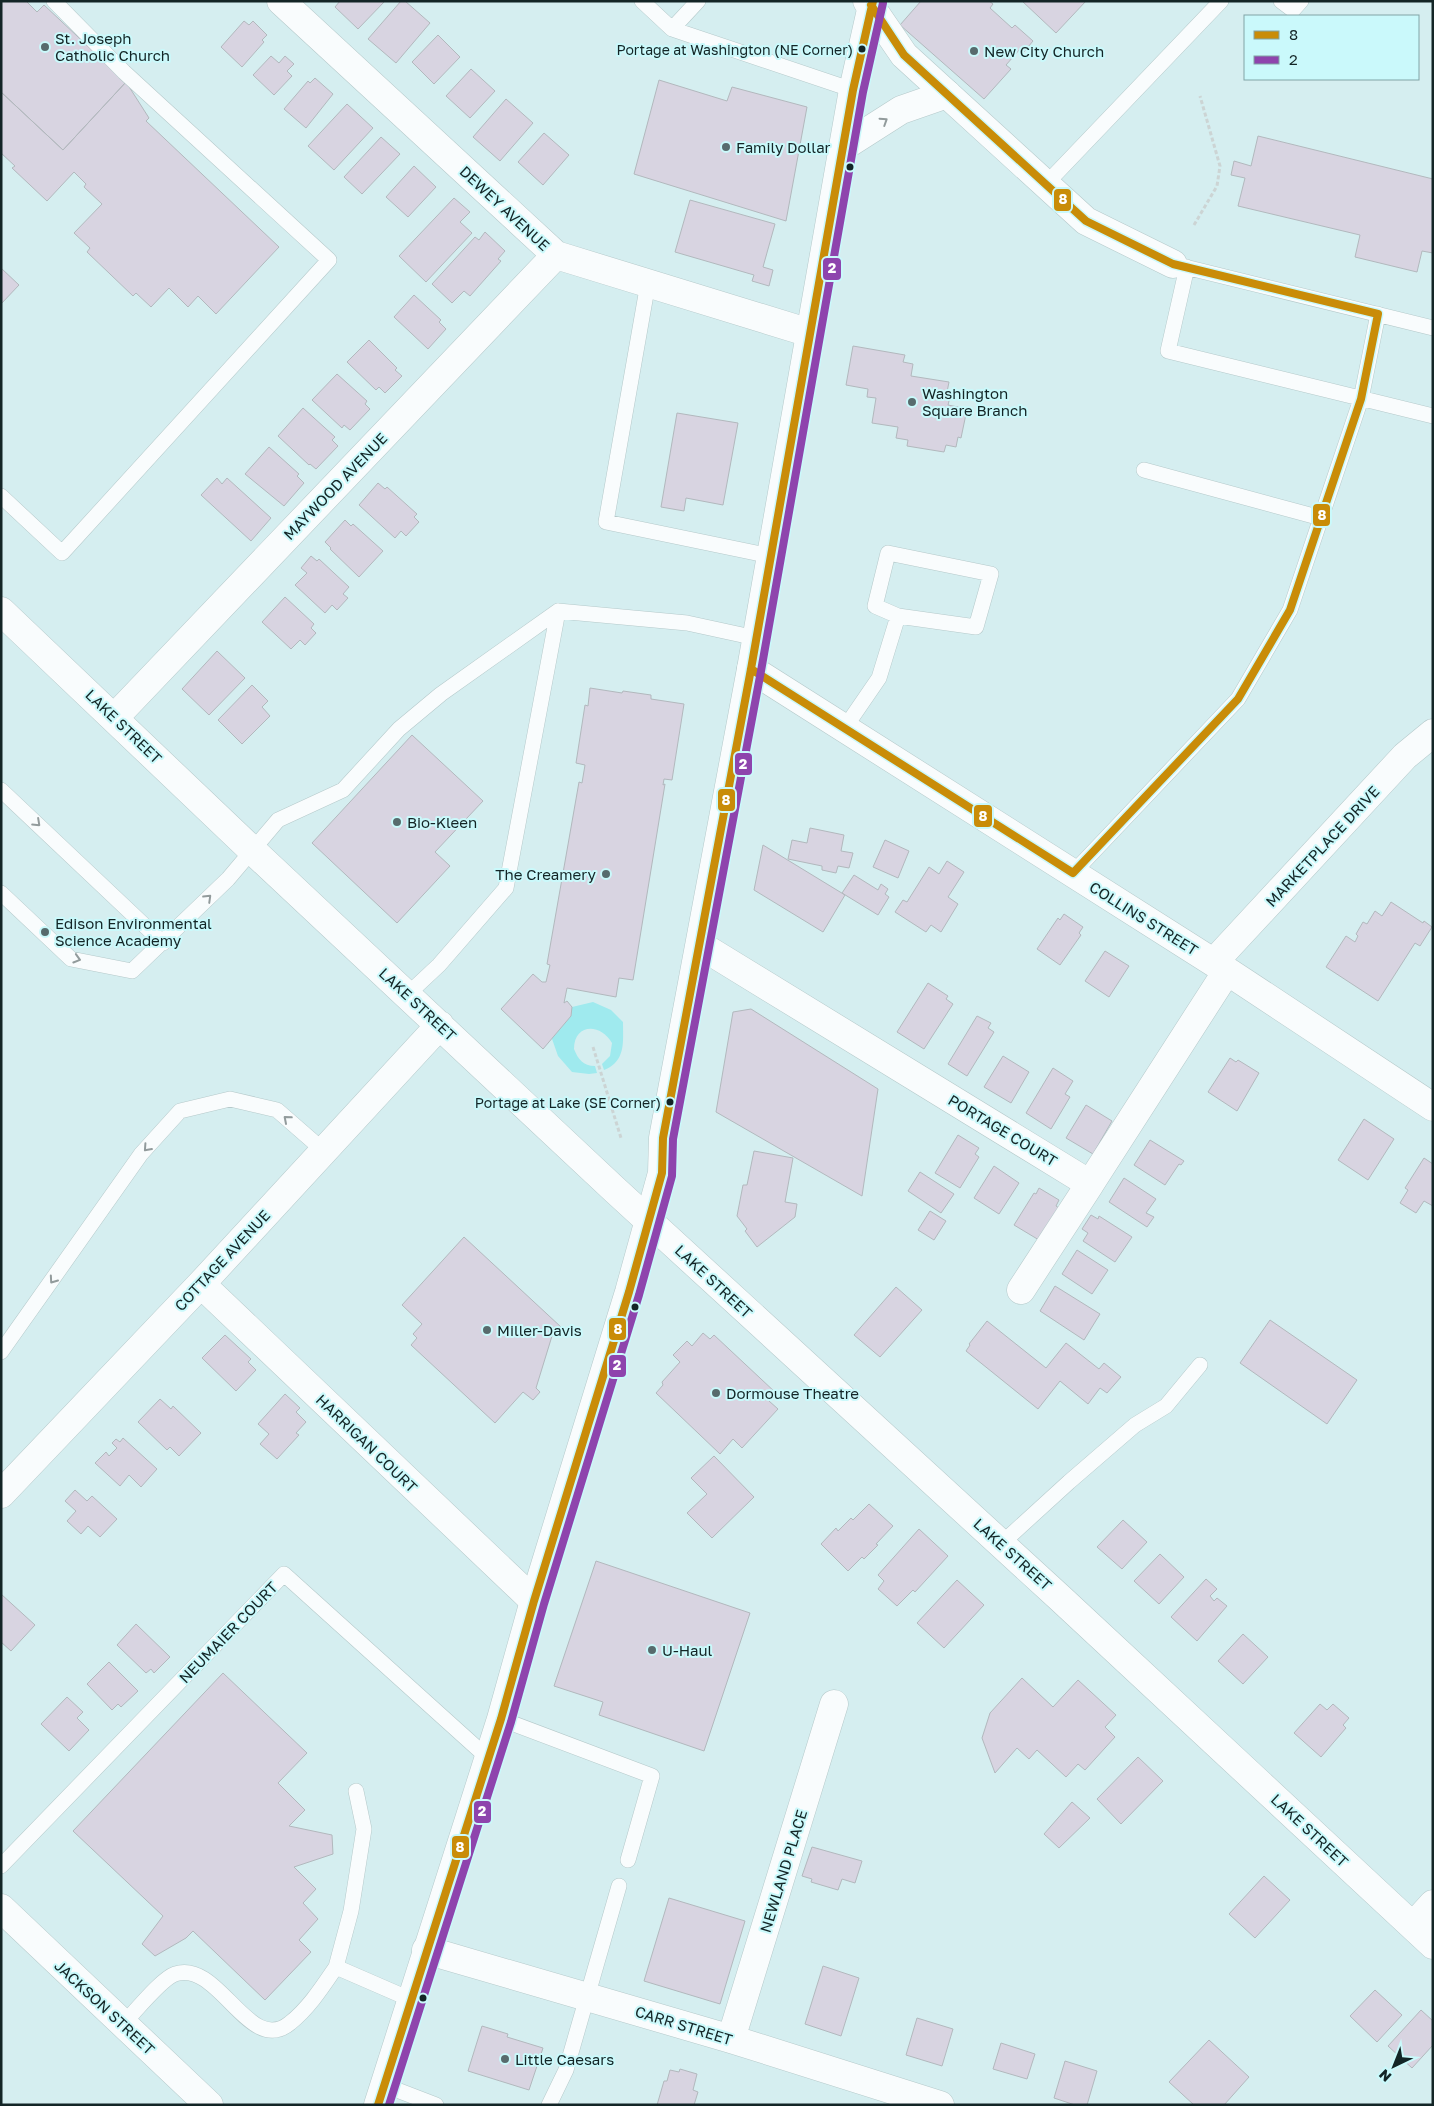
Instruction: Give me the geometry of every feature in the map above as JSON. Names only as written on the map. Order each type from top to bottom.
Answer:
[{"type":"street","name":"DEWEY AVENUE","points":[[281,1],[556,255],[810,333]]},
{"type":"street","points":[[870,2],[904,55],[1086,221],[1180,266]]},
{"type":"street","points":[[381,2095],[501,1719],[534,1601],[629,1292],[662,1173],[663,1138],[751,669],[870,2]]},
{"type":"street","points":[[843,148],[900,110],[947,94]]},
{"type":"street","name":"MAYWOOD AVENUE","points":[[115,718],[556,255]]},
{"type":"street","name":"LAKE STREET","points":[[1,611],[649,1221],[1001,1544],[1433,1945]]},
{"type":"street","name":"COLLINS STREET","points":[[751,669],[1220,966],[1433,1107]]},
{"type":"street","name":"MARKETPLACE DRIVE","points":[[1220,966],[1405,756],[1433,733]]},
{"type":"street","name":"PORTAGE COURT","points":[[700,945],[1090,1184]]},
{"type":"street","points":[[1021,1290],[1090,1184],[1220,966]]},
{"type":"street","name":"COTTAGE AVENUE","points":[[1,1494],[201,1284],[440,1025]]},
{"type":"street","name":"HARRIGAN COURT","points":[[201,1284],[534,1601]]},
{"type":"street","name":"NEWLAND PLACE","points":[[731,2039],[834,1704]]},
{"type":"street","points":[[1413,1926],[1433,1904]]},
{"type":"street","name":"JACKSON STREET","points":[[1,1908],[209,2105]]},
{"type":"street","name":"CARR STREET","points":[[426,1950],[731,2039],[940,2105]]},
{"type":"lane","points":[[1,496],[62,553],[329,260],[124,72],[54,1]]},
{"type":"lane","points":[[642,1],[672,29],[853,90]]},
{"type":"lane","points":[[672,29],[698,1]]},
{"type":"lane","points":[[1046,184],[1221,1]]},
{"type":"lane","points":[[1281,1],[1293,10],[1301,1]]},
{"type":"lane","points":[[1433,328],[1180,266],[1168,351],[1361,400],[1433,416]]},
{"type":"lane","points":[[648,284],[606,522],[771,556]]},
{"type":"lane","points":[[1073,873],[1238,698],[1290,610],[1361,400],[1378,314]]},
{"type":"lane","points":[[1144,470],[1321,518]]},
{"type":"lane","points":[[888,553],[991,574],[976,628],[898,616],[875,606],[888,553]]},
{"type":"lane","points":[[1,893],[71,959],[132,972],[228,879],[254,851],[278,820],[343,790],[399,729],[441,694],[558,611],[687,623],[756,638]]},
{"type":"lane","points":[[408,994],[439,965],[506,888],[558,611]]},
{"type":"lane","points":[[844,728],[879,678],[898,616]]},
{"type":"lane","points":[[1,790],[163,943]]},
{"type":"lane","points":[[1,1352],[141,1154],[180,1111],[230,1098],[276,1110],[324,1151]]},
{"type":"lane","points":[[1001,1544],[1068,1482],[1135,1425],[1166,1406],[1200,1365]]},
{"type":"lane","name":"NEUMAIER COURT","points":[[1,1866],[284,1574],[488,1758]]},
{"type":"lane","points":[[501,1719],[652,1776],[628,1860]]},
{"type":"lane","points":[[123,2024],[163,1982],[175,1974],[192,1972],[210,1984],[258,2028],[274,2030],[290,2024],[318,1993],[336,1967],[351,1911],[364,1829],[356,1791]]},
{"type":"lane","points":[[549,2105],[566,2070],[619,1886]]},
{"type":"lane","points":[[336,1967],[412,2000]]},
{"type":"lane","points":[[381,2095],[436,2105]]},
{"type":"path","points":[[1194,224],[1216,186],[1220,166],[1200,96]]},
{"type":"path","points":[[593,1047],[621,1138]]},
{"type":"shaded area","points":[[593,1002],[611,1010],[623,1022],[622,1050],[616,1062],[604,1070],[602,1064],[610,1056],[612,1043],[607,1036],[595,1029],[583,1030],[575,1040],[574,1049],[581,1061],[587,1065],[595,1066],[597,1073],[572,1072],[558,1056],[551,1036],[572,1007]]},
{"type":"building","name":"St. Joseph Catholic Church","points":[[1,1],[26,1],[37,12],[44,5],[126,82],[63,150],[1,92]]},
{"type":"building","points":[[340,1],[385,1],[358,29],[335,7]]},
{"type":"building","points":[[401,1],[405,1],[430,23],[396,63],[368,39]]},
{"type":"building","name":"New City Church","points":[[921,1],[989,1],[993,4],[990,8],[1012,28],[1015,25],[1033,41],[1023,53],[1020,49],[1006,65],[1011,69],[984,99],[900,25]]},
{"type":"building","points":[[1022,1],[1086,1],[1056,33]]},
{"type":"building","points":[[244,21],[249,25],[253,21],[267,35],[262,40],[264,42],[242,67],[221,47]]},
{"type":"building","points":[[438,35],[460,57],[434,84],[412,62]]},
{"type":"building","points":[[271,56],[279,63],[285,56],[294,64],[287,71],[292,76],[274,95],[253,75]]},
{"type":"building","points":[[471,69],[495,91],[470,118],[446,96]]},
{"type":"building","points":[[315,78],[333,94],[306,128],[284,109],[308,81],[310,83]]},
{"type":"building","points":[[659,80],[727,101],[732,87],[807,107],[786,221],[634,174]]},
{"type":"building","points":[[126,82],[149,118],[146,121],[279,247],[216,314],[198,296],[188,307],[169,288],[151,307],[136,293],[133,296],[87,252],[90,248],[74,233],[102,204],[84,187],[86,184],[74,172],[47,201],[12,168],[15,166],[1,153],[1,92],[63,150]]},
{"type":"building","points":[[506,99],[533,123],[500,161],[473,137]]},
{"type":"building","points":[[347,104],[373,128],[334,170],[308,146]]},
{"type":"building","points":[[544,133],[569,155],[543,185],[518,162]]},
{"type":"building","points":[[1258,136],[1433,179],[1433,253],[1422,251],[1417,272],[1355,257],[1360,235],[1238,206],[1245,178],[1231,175],[1234,161],[1251,166]]},
{"type":"building","points":[[381,137],[400,154],[362,194],[344,177]]},
{"type":"building","points":[[414,166],[436,187],[408,217],[386,197]]},
{"type":"building","points":[[454,198],[470,212],[460,222],[472,233],[426,282],[399,256]]},
{"type":"building","points":[[690,200],[775,224],[763,267],[773,270],[769,286],[752,281],[754,275],[675,252]]},
{"type":"building","points":[[485,232],[505,251],[498,259],[501,261],[470,296],[464,291],[452,303],[432,284],[475,237],[479,240]]},
{"type":"building","points":[[1,268],[19,285],[1,304]]},
{"type":"building","points":[[414,295],[441,320],[439,322],[446,329],[428,349],[394,317]]},
{"type":"building","points":[[369,340],[397,368],[395,370],[402,376],[385,393],[379,387],[376,390],[347,362]]},
{"type":"building","name":"Washington Square Branch","points":[[853,346],[905,355],[903,362],[913,364],[911,376],[949,382],[947,392],[951,393],[948,405],[963,408],[962,413],[966,414],[961,438],[958,437],[956,447],[946,445],[944,452],[907,446],[908,440],[896,438],[898,427],[872,423],[876,398],[867,397],[868,389],[846,385]]},
{"type":"building","points":[[337,374],[367,401],[365,404],[370,409],[350,430],[344,425],[342,428],[312,400]]},
{"type":"building","points":[[303,408],[335,437],[332,440],[338,446],[316,469],[309,465],[278,436]]},
{"type":"building","points":[[677,413],[738,423],[723,505],[686,498],[684,511],[661,507]]},
{"type":"building","points":[[269,447],[299,474],[297,476],[304,483],[284,506],[245,474]]},
{"type":"building","points":[[217,478],[222,484],[227,478],[271,518],[251,541],[201,495]]},
{"type":"building","points":[[378,483],[385,489],[387,487],[417,514],[414,517],[419,522],[406,536],[401,531],[395,538],[359,505]]},
{"type":"building","points":[[345,520],[351,526],[353,524],[383,551],[359,577],[325,542]]},
{"type":"building","points":[[311,556],[317,561],[319,559],[349,587],[343,594],[348,598],[337,610],[332,605],[325,613],[295,585],[307,573],[301,568]]},
{"type":"building","points":[[285,597],[314,624],[311,628],[316,633],[305,645],[300,640],[291,649],[262,622]]},
{"type":"building","points":[[217,651],[245,678],[209,715],[182,689]]},
{"type":"building","points":[[252,685],[268,701],[262,707],[270,716],[242,744],[218,720]]},
{"type":"building","name":"The Creamery","points":[[590,688],[651,695],[651,699],[684,704],[672,780],[664,779],[663,785],[665,784],[633,980],[619,978],[616,997],[567,988],[564,1003],[567,1001],[572,1007],[571,1016],[543,1049],[501,1009],[533,974],[542,982],[546,982],[550,965],[547,964],[579,782],[582,783],[585,765],[576,763],[585,705],[588,706]]},
{"type":"building","name":"Bio-Kleen","points":[[412,735],[483,801],[435,852],[450,866],[397,923],[312,843]]},
{"type":"building","points":[[810,828],[844,835],[841,851],[853,853],[849,868],[838,866],[836,873],[822,870],[822,866],[788,859],[792,840],[807,843]]},
{"type":"building","points":[[885,840],[909,851],[898,878],[873,867]]},
{"type":"building","points":[[763,845],[845,895],[823,932],[754,890]]},
{"type":"building","points":[[947,861],[964,872],[948,897],[958,904],[941,932],[931,925],[926,932],[895,912],[903,900],[907,902],[929,867],[939,874]]},
{"type":"building","points":[[854,875],[878,890],[881,884],[888,889],[885,894],[889,897],[878,915],[842,893]]},
{"type":"building","points":[[1391,902],[1432,927],[1420,946],[1415,943],[1378,1001],[1326,967],[1346,936],[1355,942],[1358,936],[1356,934],[1363,922],[1367,924],[1375,911],[1382,916]]},
{"type":"building","points":[[1064,914],[1083,927],[1079,933],[1081,935],[1060,965],[1037,949],[1058,918],[1060,920]]},
{"type":"building","points":[[1105,951],[1129,966],[1109,997],[1085,981]]},
{"type":"building","points":[[928,983],[948,996],[946,999],[953,1004],[924,1049],[897,1032]]},
{"type":"building","points":[[751,1009],[878,1089],[862,1196],[716,1112],[733,1012]]},
{"type":"building","points":[[977,1016],[991,1023],[988,1028],[994,1032],[967,1076],[948,1064]]},
{"type":"building","points":[[1003,1056],[1029,1072],[1011,1103],[984,1087]]},
{"type":"building","points":[[1230,1058],[1236,1062],[1238,1060],[1259,1073],[1237,1111],[1208,1092]]},
{"type":"building","points":[[1053,1068],[1073,1081],[1065,1094],[1070,1097],[1051,1129],[1026,1113]]},
{"type":"building","points":[[1086,1105],[1112,1121],[1093,1154],[1066,1138]]},
{"type":"building","points":[[1364,1119],[1394,1139],[1368,1180],[1338,1160]]},
{"type":"building","points":[[958,1135],[979,1148],[975,1154],[979,1157],[960,1188],[935,1173]]},
{"type":"building","points":[[1150,1140],[1184,1161],[1181,1165],[1179,1164],[1165,1185],[1134,1165]]},
{"type":"building","points":[[754,1151],[793,1158],[785,1202],[797,1204],[795,1217],[757,1247],[737,1216],[743,1185],[747,1185]]},
{"type":"building","points":[[1424,1158],[1433,1164],[1433,1206],[1424,1201],[1416,1213],[1400,1203],[1408,1190],[1405,1188]]},
{"type":"building","points":[[994,1166],[1019,1183],[999,1214],[974,1198]]},
{"type":"building","points":[[920,1172],[954,1194],[941,1213],[908,1191]]},
{"type":"building","points":[[1124,1178],[1156,1199],[1146,1213],[1154,1217],[1147,1227],[1109,1202]]},
{"type":"building","points":[[1039,1188],[1059,1200],[1056,1206],[1059,1208],[1039,1240],[1014,1225]]},
{"type":"building","points":[[930,1211],[946,1221],[934,1240],[918,1230]]},
{"type":"building","points":[[1091,1215],[1098,1219],[1099,1216],[1132,1237],[1115,1262],[1083,1241],[1088,1233],[1082,1229]]},
{"type":"building","name":"Miller-Davis","points":[[464,1237],[561,1327],[552,1336],[536,1388],[540,1392],[533,1400],[523,1392],[495,1423],[411,1345],[417,1338],[413,1334],[422,1324],[402,1305]]},
{"type":"building","points":[[1077,1250],[1108,1270],[1092,1294],[1062,1274]]},
{"type":"building","points":[[1055,1286],[1100,1314],[1084,1340],[1040,1311]]},
{"type":"building","points":[[896,1287],[922,1310],[880,1357],[854,1335]]},
{"type":"building","points":[[1270,1320],[1357,1380],[1327,1424],[1240,1363]]},
{"type":"building","points":[[987,1321],[1046,1368],[1066,1343],[1099,1369],[1104,1363],[1121,1377],[1107,1393],[1100,1388],[1088,1404],[1060,1381],[1038,1409],[966,1351],[969,1344]]},
{"type":"building","name":"Dormouse Theatre","points":[[703,1333],[710,1339],[714,1335],[776,1393],[769,1401],[778,1409],[742,1448],[733,1439],[720,1454],[656,1393],[663,1385],[662,1382],[680,1362],[673,1355],[687,1341],[692,1346]]},
{"type":"building","points":[[225,1335],[251,1359],[248,1362],[256,1370],[236,1391],[202,1358]]},
{"type":"building","points":[[285,1394],[300,1408],[296,1412],[306,1422],[296,1433],[299,1435],[277,1459],[260,1444],[269,1434],[258,1424]]},
{"type":"building","points":[[160,1399],[171,1409],[173,1406],[201,1433],[179,1456],[170,1447],[167,1450],[138,1422]]},
{"type":"building","points":[[123,1438],[157,1469],[141,1487],[129,1475],[120,1486],[95,1463],[106,1452],[109,1456],[117,1448],[112,1443],[116,1439],[120,1442]]},
{"type":"building","points":[[714,1456],[754,1497],[712,1538],[687,1513],[707,1494],[691,1478]]},
{"type":"building","points":[[75,1490],[87,1501],[92,1496],[117,1519],[100,1537],[88,1526],[81,1534],[67,1521],[76,1511],[65,1501]]},
{"type":"building","points":[[869,1504],[893,1526],[864,1559],[862,1557],[848,1571],[821,1544],[836,1528],[838,1531],[851,1518],[853,1520]]},
{"type":"building","points":[[1123,1520],[1147,1542],[1122,1569],[1097,1547]]},
{"type":"building","points":[[919,1529],[948,1556],[915,1592],[913,1590],[897,1606],[878,1589],[884,1581],[878,1575]]},
{"type":"building","points":[[1160,1554],[1184,1577],[1159,1604],[1134,1581]]},
{"type":"building","name":"U-Haul","points":[[596,1561],[750,1613],[704,1751],[599,1715],[603,1702],[554,1686]]},
{"type":"building","points":[[1206,1579],[1217,1589],[1210,1596],[1214,1601],[1217,1598],[1227,1606],[1197,1641],[1171,1617]]},
{"type":"building","points":[[957,1580],[984,1605],[944,1648],[917,1623]]},
{"type":"building","points":[[1,1594],[35,1625],[11,1651],[1,1642]]},
{"type":"building","points":[[136,1624],[170,1657],[154,1673],[151,1669],[146,1673],[117,1645]]},
{"type":"building","points":[[1243,1634],[1268,1657],[1243,1684],[1218,1661]]},
{"type":"building","points":[[109,1662],[138,1691],[121,1707],[118,1704],[112,1710],[87,1684]]},
{"type":"building","points":[[223,1673],[307,1753],[278,1783],[305,1810],[289,1826],[332,1835],[333,1854],[294,1867],[316,1889],[303,1903],[318,1919],[299,1940],[311,1952],[265,2000],[193,1931],[186,1938],[155,1956],[142,1944],[163,1916],[73,1831]]},
{"type":"building","points":[[1022,1678],[1053,1707],[1078,1680],[1116,1715],[1105,1727],[1115,1737],[1085,1770],[1078,1764],[1066,1777],[1037,1750],[1029,1759],[1017,1748],[995,1773],[982,1738],[990,1713]]},
{"type":"building","points":[[67,1697],[83,1712],[77,1718],[89,1730],[69,1751],[41,1724]]},
{"type":"building","points":[[1320,1704],[1327,1710],[1333,1704],[1349,1718],[1343,1725],[1346,1728],[1321,1757],[1294,1733]]},
{"type":"building","points":[[1138,1757],[1163,1781],[1121,1824],[1097,1799]]},
{"type":"building","points":[[1072,1802],[1090,1818],[1059,1848],[1044,1834]]},
{"type":"building","points":[[812,1847],[862,1861],[855,1883],[842,1879],[838,1890],[811,1882],[812,1879],[802,1876]]},
{"type":"building","points":[[1264,1876],[1290,1900],[1255,1938],[1229,1914]]},
{"type":"building","points":[[669,1898],[745,1921],[720,2004],[644,1981]]},
{"type":"building","points":[[823,1966],[859,1978],[841,2036],[805,2024]]},
{"type":"building","points":[[1375,1990],[1402,2015],[1377,2042],[1350,2016]]},
{"type":"building","points":[[1421,2010],[1433,2021],[1433,2045],[1412,2068],[1388,2046]]},
{"type":"building","points":[[917,2018],[953,2029],[942,2066],[906,2055]]},
{"type":"building","name":"Little Caesars","points":[[482,2026],[508,2034],[507,2037],[543,2048],[529,2090],[468,2071]]},
{"type":"building","points":[[1209,2040],[1249,2077],[1224,2105],[1194,2105],[1169,2082]]},
{"type":"building","points":[[1001,2043],[1035,2054],[1027,2079],[993,2069]]},
{"type":"building","points":[[1065,2061],[1097,2071],[1087,2105],[1075,2105],[1054,2098]]},
{"type":"building","points":[[680,2069],[697,2074],[693,2090],[698,2092],[694,2105],[657,2105],[664,2081],[667,2081],[670,2070],[679,2072]]},
{"type":"transit line","name":"8","points":[[378,2105],[501,1719],[534,1601],[629,1292],[662,1173],[663,1138],[751,669],[853,90],[873,1]]},
{"type":"transit line","name":"2","points":[[389,2105],[511,1722],[544,1604],[639,1295],[672,1176],[673,1139],[761,671],[863,92],[883,3]]},
{"type":"transit line","name":"8","points":[[751,669],[1073,873],[1238,699],[1290,610],[1361,399],[1378,314],[1173,264],[1086,221],[904,55],[871,5]]},
{"type":"place","name":"St. Joseph Catholic Church","points":[[45,47]]},
{"type":"place","name":"Portage at Washington (NE Corner)","points":[[862,49]]},
{"type":"place","name":"New City Church","points":[[974,51]]},
{"type":"place","name":"Family Dollar","points":[[726,147]]},
{"type":"place","name":"Washington Square Branch","points":[[912,402]]},
{"type":"place","name":"Bio-Kleen","points":[[397,822]]},
{"type":"place","name":"The Creamery","points":[[606,874]]},
{"type":"place","name":"Edison Environmental Science Academy","points":[[45,932]]},
{"type":"place","name":"Portage at Lake (SE Corner)","points":[[670,1102]]},
{"type":"place","name":"Miller-Davis","points":[[487,1330]]},
{"type":"place","name":"Dormouse Theatre","points":[[716,1393]]},
{"type":"place","name":"U-Haul","points":[[652,1650]]},
{"type":"place","name":"Little Caesars","points":[[505,2059]]}]
